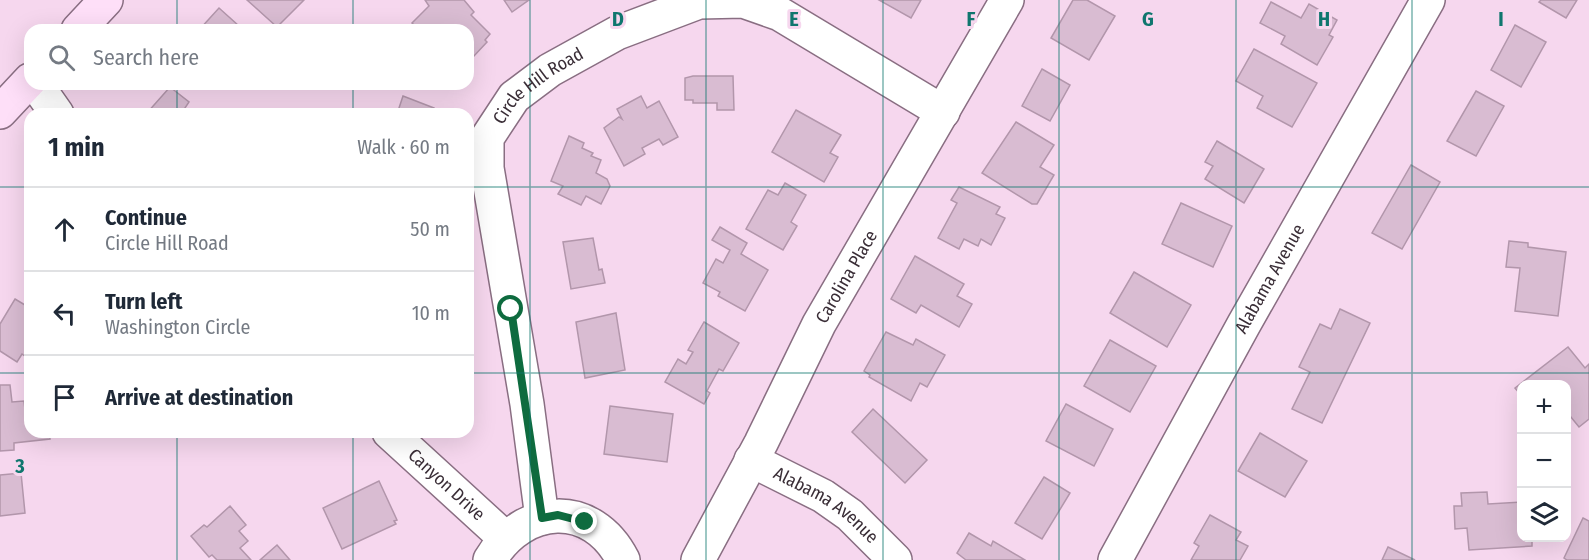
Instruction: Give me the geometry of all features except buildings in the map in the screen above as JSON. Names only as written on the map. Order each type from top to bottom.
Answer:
[{"type":"street","points":[[84,24],[106,0]]},
{"type":"street","name":"Carolina Place","points":[[698,560],[819,324],[1007,0]]},
{"type":"street","name":"Alabama Avenue","points":[[1115,560],[1250,314],[1428,0]]},
{"type":"street","name":"Circle Hill Road","points":[[542,518],[527,404],[487,168],[488,138],[514,97],[559,65],[617,33],[699,2],[743,1],[780,14],[943,112]]},
{"type":"street","points":[[0,112],[24,86]]},
{"type":"street","points":[[40,90],[53,108]]},
{"type":"street","name":"Canyon Drive","points":[[395,438],[497,549]]},
{"type":"street","name":"Alabama Avenue","points":[[751,460],[832,502],[850,515],[895,560]]},
{"type":"street","points":[[497,549],[518,527],[542,518],[567,516],[595,526],[608,538],[623,560]]},
{"type":"route","points":[[511,309],[527,404],[542,518],[558,515],[585,522]]}]
